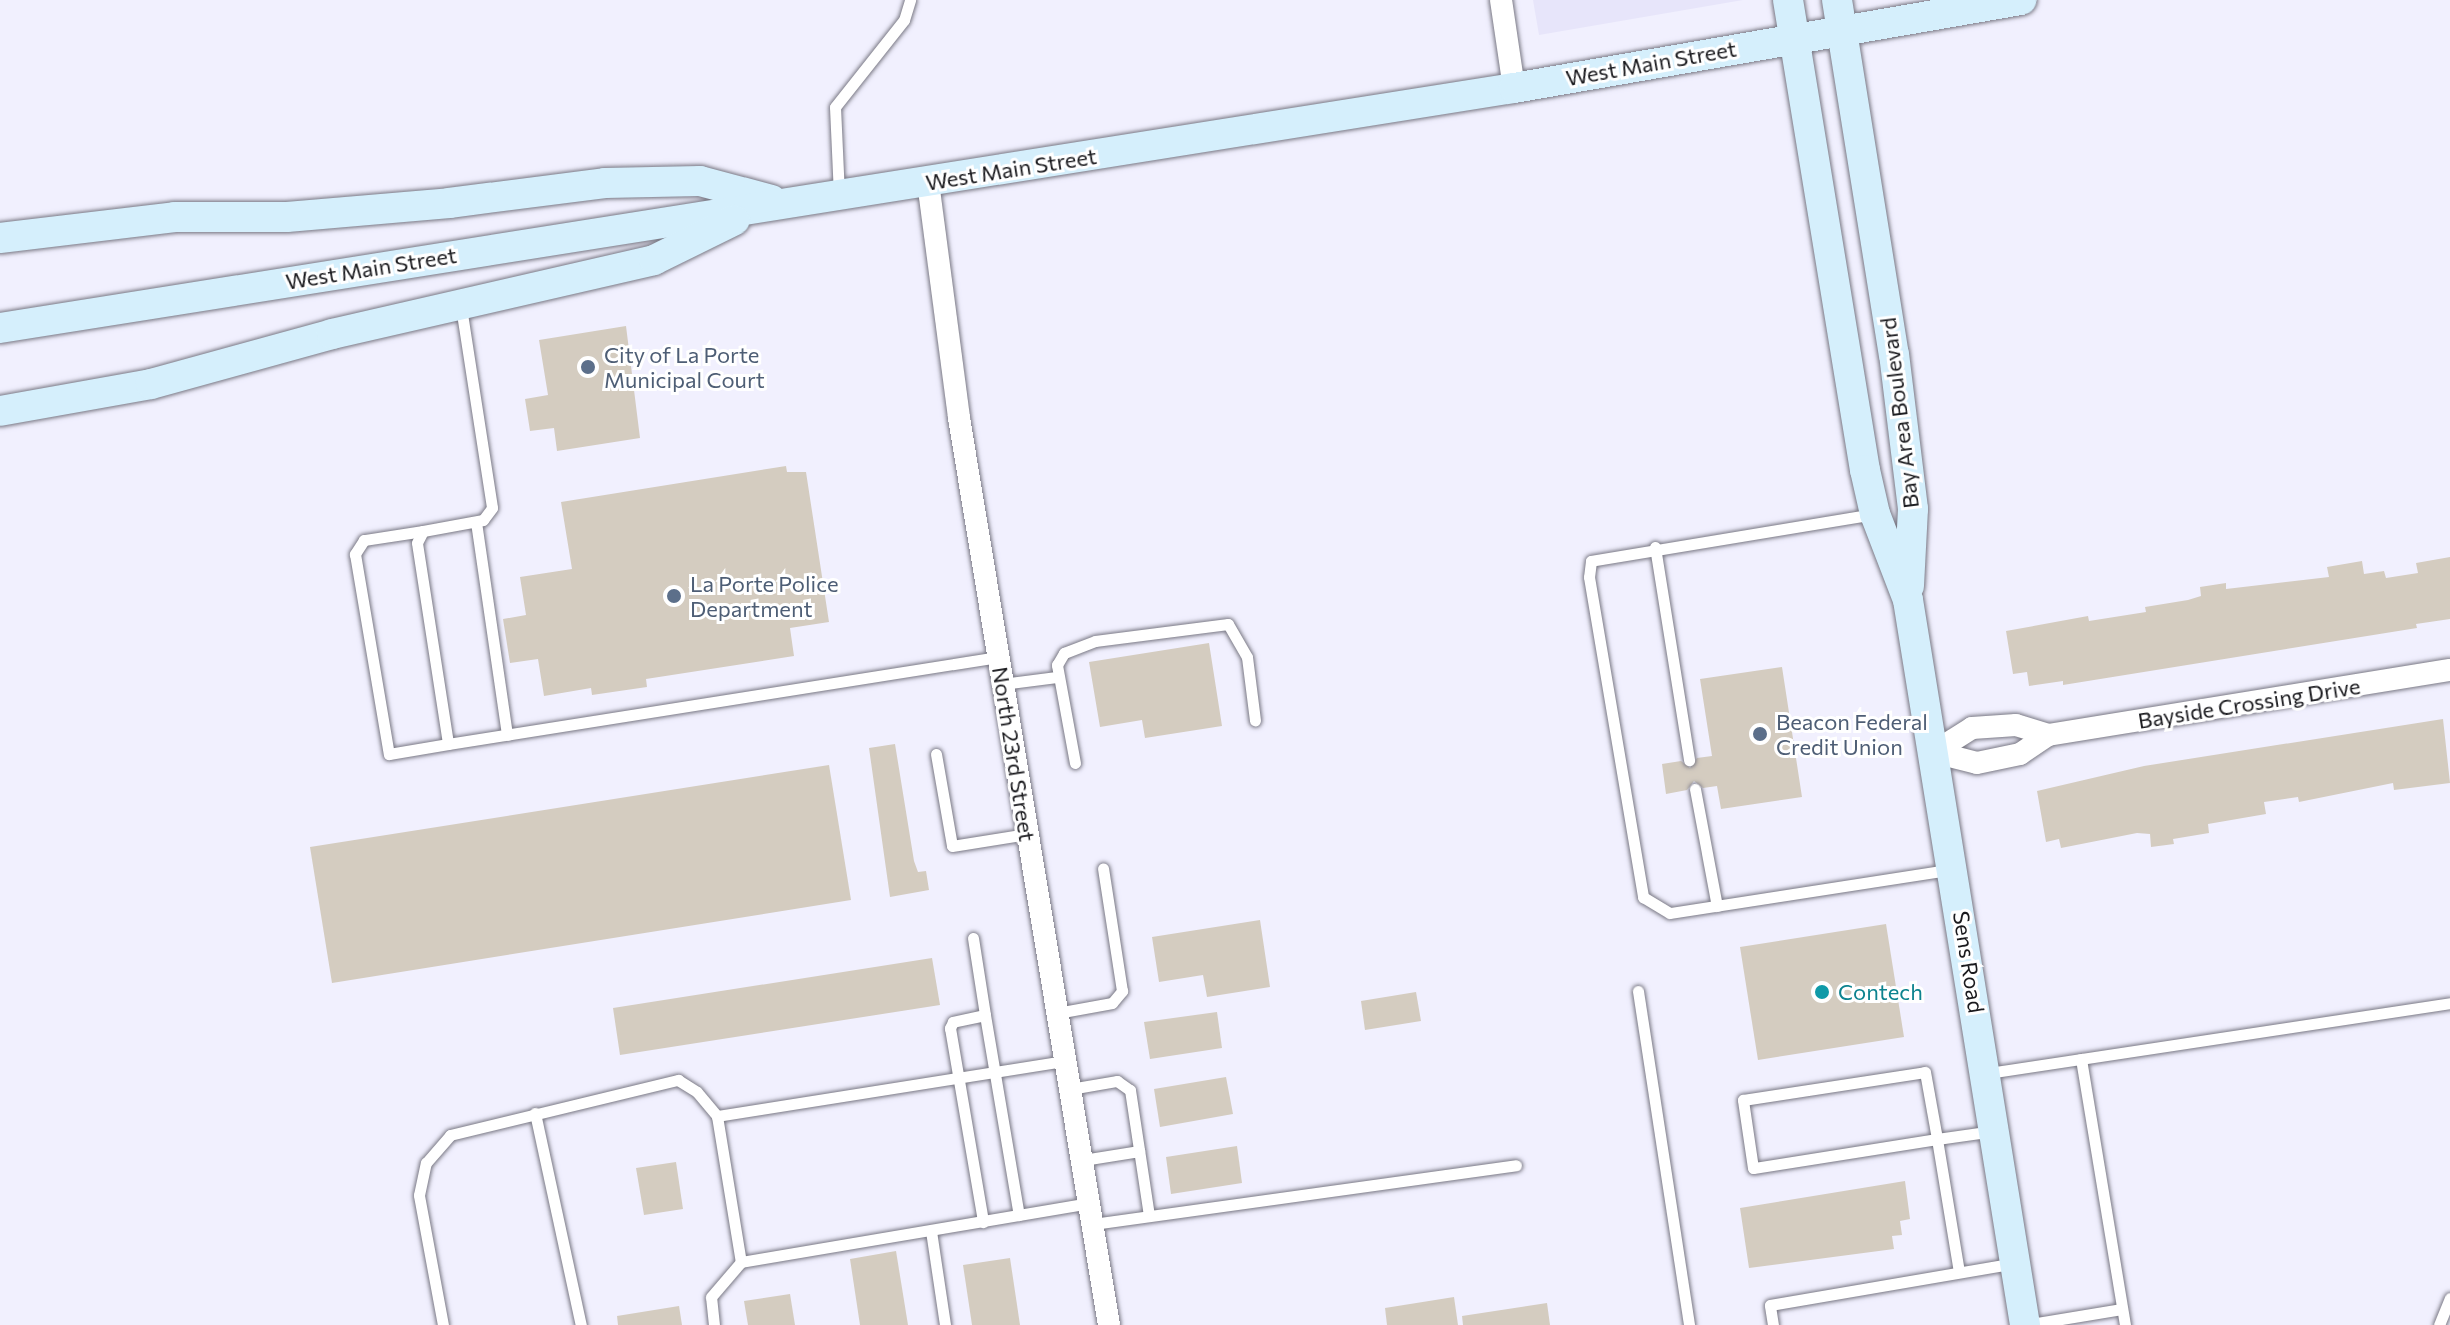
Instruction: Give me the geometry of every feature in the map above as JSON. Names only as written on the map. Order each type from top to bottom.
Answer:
[{"type":"main road","name":"Bay Area Boulevard","points":[[1788,0],[1875,514],[1908,600]]},
{"type":"main road","name":"West Main Street","points":[[0,328],[1514,88],[1794,37],[1839,14],[2021,0]]},
{"type":"main road","name":"Bay Area Boulevard","points":[[1839,14],[1894,354],[1913,509],[1908,600]]},
{"type":"main road","points":[[0,238],[175,217],[287,217],[434,204],[605,183],[700,181],[773,205]]},
{"type":"main road","points":[[0,411],[151,384],[332,334],[654,260],[773,205]]},
{"type":"main road","points":[[1875,514],[1913,509]]},
{"type":"main road","name":"Sens Road","points":[[1908,600],[1954,869],[2024,1325]]},
{"type":"street","points":[[1501,0],[1514,88]]},
{"type":"street","name":"North 23rd Street","points":[[928,182],[959,418],[1109,1325]]},
{"type":"street","name":"Bayside Crossing Drive","points":[[1934,752],[1977,763],[2020,754],[2048,735],[2450,670]]},
{"type":"street","name":"Bayside Crossing Drive","points":[[1934,752],[1972,728],[2016,725],[2048,735]]},
{"type":"lane","points":[[839,195],[835,107],[904,20],[910,0]]},
{"type":"lane","points":[[461,306],[491,494],[490,516],[476,522],[364,540],[355,554],[389,754],[998,657]]},
{"type":"lane","points":[[1875,514],[1604,555],[1591,561],[1589,570],[1643,897],[1670,913],[1954,869]]},
{"type":"lane","points":[[476,522],[507,735]]},
{"type":"lane","points":[[423,531],[417,543],[448,744]]},
{"type":"lane","points":[[1655,547],[1689,760]]},
{"type":"lane","points":[[1075,763],[1057,677],[1060,659],[1073,648],[1228,624],[1247,657],[1255,720]]},
{"type":"lane","points":[[1002,684],[1057,677]]},
{"type":"lane","points":[[936,754],[952,846],[1027,834]]},
{"type":"lane","points":[[1695,789],[1717,906]]},
{"type":"lane","points":[[1057,1013],[1112,1003],[1122,991],[1103,868]]},
{"type":"lane","points":[[973,938],[1019,1215]]},
{"type":"lane","points":[[1638,991],[1689,1325]]},
{"type":"lane","points":[[1986,1073],[2450,1003]]},
{"type":"lane","points":[[983,1222],[950,1028],[953,1022],[985,1015]]},
{"type":"lane","points":[[2081,1059],[2125,1325]]},
{"type":"lane","points":[[717,1116],[1066,1061]]},
{"type":"lane","points":[[1959,1272],[1937,1139],[1925,1072],[1743,1100],[1753,1168],[1937,1139],[1995,1131]]},
{"type":"lane","points":[[443,1325],[419,1195],[426,1163],[450,1135],[678,1080],[697,1092],[717,1116],[741,1262]]},
{"type":"lane","points":[[1070,1089],[1125,1083],[1149,1215]]},
{"type":"lane","points":[[535,1113],[581,1325]]},
{"type":"lane","points":[[1083,1160],[1139,1151]]},
{"type":"lane","points":[[714,1325],[711,1297],[741,1262],[1019,1215],[1149,1215],[1516,1165]]},
{"type":"lane","points":[[931,1231],[945,1325]]},
{"type":"lane","points":[[1773,1325],[1770,1305],[2015,1263]]},
{"type":"lane","points":[[2439,1325],[2450,1298]]},
{"type":"lane","points":[[2024,1325],[2122,1309]]},
{"type":"shaded area","points":[[1533,0],[1743,0],[1539,35]]},
{"type":"building","name":"City of La Porte Municipal Court","points":[[626,326],[640,438],[557,451],[554,428],[530,431],[525,399],[548,395],[539,340]]},
{"type":"building","name":"La Porte Police Department","points":[[786,466],[787,472],[806,472],[829,622],[790,628],[794,656],[646,679],[647,687],[592,695],[591,688],[544,696],[538,659],[510,663],[503,619],[526,615],[520,577],[572,569],[561,502]]},
{"type":"building","points":[[2450,557],[2450,619],[2416,624],[2417,628],[2063,685],[2063,681],[2029,686],[2027,672],[2013,674],[2006,631],[2088,616],[2089,621],[2146,612],[2145,607],[2201,596],[2200,587],[2226,583],[2226,589],[2329,577],[2327,567],[2362,561],[2364,574],[2384,571],[2386,578],[2418,573],[2416,563]]},
{"type":"building","points":[[1209,643],[1222,726],[1145,738],[1142,720],[1100,727],[1089,662]]},
{"type":"building","points":[[1782,667],[1802,797],[1721,809],[1717,786],[1703,788],[1694,781],[1687,790],[1666,794],[1662,764],[1681,761],[1690,768],[1697,758],[1712,756],[1700,679]]},
{"type":"building","points":[[2443,719],[2450,783],[2394,790],[2393,783],[2299,802],[2298,797],[2264,802],[2266,814],[2208,824],[2209,833],[2173,839],[2174,844],[2151,847],[2150,834],[2137,833],[2061,848],[2059,839],[2046,842],[2037,791],[2144,766]]},
{"type":"building","points":[[895,744],[914,861],[918,872],[926,871],[929,890],[890,897],[869,748]]},
{"type":"building","points":[[829,765],[851,900],[332,983],[310,847]]},
{"type":"building","points":[[1260,920],[1270,987],[1207,997],[1203,975],[1159,982],[1152,937]]},
{"type":"building","name":"Contech","points":[[1886,924],[1904,1037],[1758,1060],[1740,947]]},
{"type":"building","points":[[932,958],[940,1005],[620,1055],[613,1008]]},
{"type":"building","points":[[1416,992],[1421,1021],[1365,1030],[1361,1001]]},
{"type":"building","points":[[1217,1012],[1222,1048],[1150,1059],[1144,1022]]},
{"type":"building","points":[[1226,1077],[1233,1114],[1160,1127],[1154,1089]]},
{"type":"building","points":[[1237,1146],[1242,1183],[1171,1194],[1166,1157]]},
{"type":"building","points":[[676,1162],[683,1209],[644,1215],[636,1168]]},
{"type":"building","points":[[1905,1181],[1910,1219],[1900,1221],[1902,1235],[1892,1236],[1894,1249],[1749,1268],[1740,1208]]},
{"type":"building","points":[[896,1251],[908,1325],[860,1325],[850,1259]]},
{"type":"building","points":[[1010,1258],[1020,1325],[972,1325],[963,1265]]},
{"type":"building","points":[[790,1294],[795,1325],[748,1325],[744,1301]]},
{"type":"building","points":[[1454,1297],[1458,1325],[1387,1325],[1385,1308]]},
{"type":"building","points":[[1547,1303],[1550,1325],[1463,1325],[1462,1316]]},
{"type":"building","points":[[679,1306],[682,1325],[618,1325],[617,1316]]},
{"type":"place","name":"City of La Porte Municipal Court","points":[[588,367]]},
{"type":"place","name":"La Porte Police Department","points":[[674,596]]},
{"type":"place","name":"Beacon Federal Credit Union","points":[[1760,734]]},
{"type":"place","name":"Contech","points":[[1822,992]]}]
